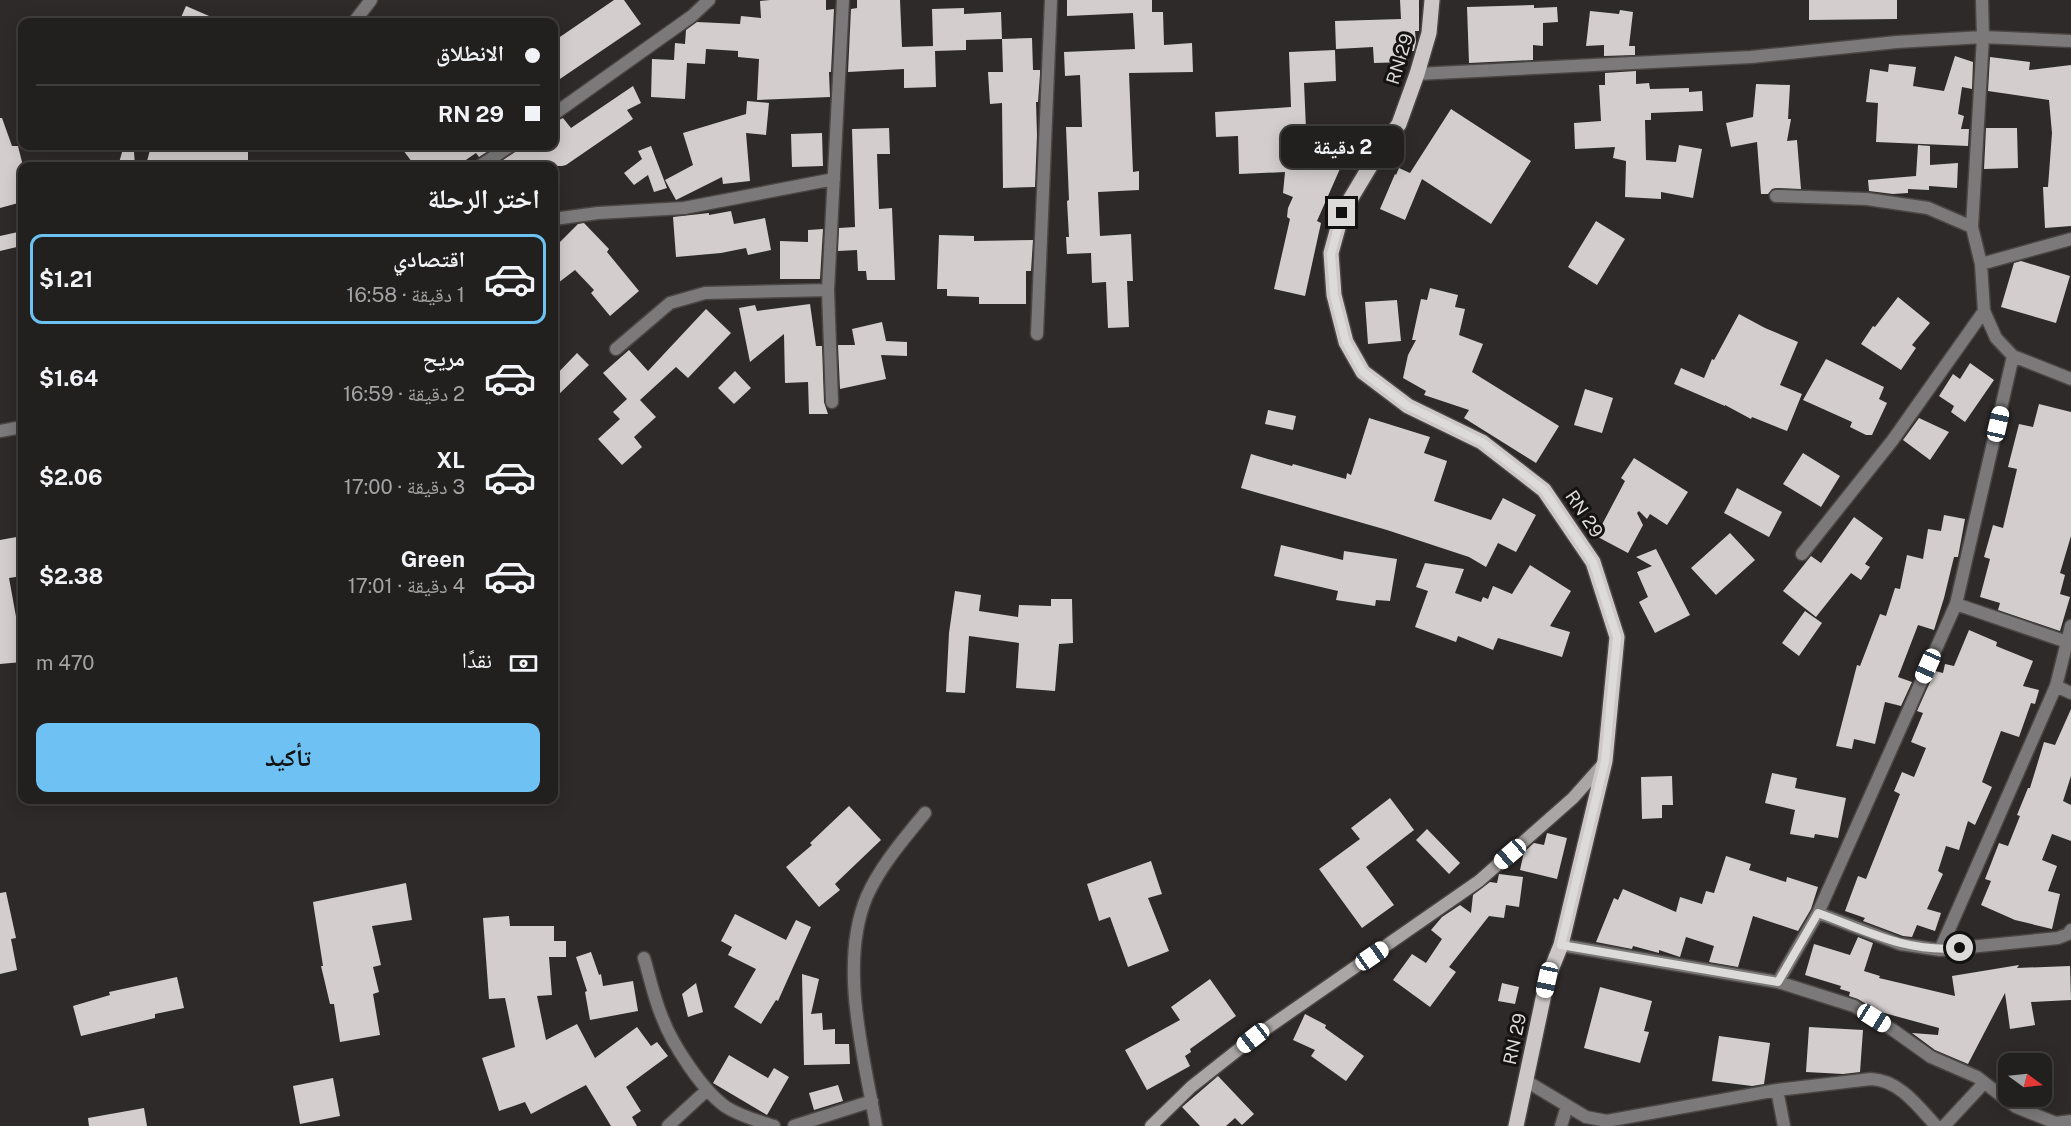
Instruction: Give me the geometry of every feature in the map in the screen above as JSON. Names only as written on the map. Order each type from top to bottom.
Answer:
[{"type":"main road","name":"RN 29","points":[[1432,0],[1429,33],[1399,124],[1342,213],[1331,254],[1334,295],[1346,342],[1363,372],[1408,406],[1482,442],[1544,490],[1593,562],[1617,637],[1605,761],[1561,945],[1547,980],[1516,1126]]},
{"type":"main road","points":[[1151,1126],[1191,1086],[1253,1038],[1479,881],[1573,798],[1605,761]]},
{"type":"street","points":[[357,18],[371,0]]},
{"type":"street","points":[[558,111],[692,16],[709,0]]},
{"type":"street","points":[[832,402],[828,290],[843,0]]},
{"type":"street","points":[[1037,334],[1051,0]]},
{"type":"street","points":[[1983,0],[1972,228],[1981,264],[1984,311],[1996,338],[2013,356],[2071,379]]},
{"type":"street","points":[[1417,74],[1751,57],[1897,42],[1983,37],[2071,41]]},
{"type":"street","points":[[486,162],[504,150]]},
{"type":"street","points":[[558,218],[598,213],[684,208],[834,179]]},
{"type":"street","points":[[1776,196],[1867,199],[1928,208],[1972,228]]},
{"type":"street","points":[[1981,264],[2071,240]]},
{"type":"street","points":[[616,349],[670,303],[705,293],[828,290]]},
{"type":"street","points":[[1802,554],[1892,441],[1984,311]]},
{"type":"street","points":[[1778,982],[1818,913],[1956,604],[2013,356]]},
{"type":"street","points":[[0,431],[18,428]]},
{"type":"street","points":[[1956,604],[2067,642]]},
{"type":"street","points":[[1940,950],[2056,686],[2071,626]]},
{"type":"street","points":[[2056,686],[2071,693]]},
{"type":"street","points":[[876,1126],[856,1009],[853,948],[867,897],[887,861],[925,813]]},
{"type":"street","points":[[1818,913],[1900,944],[1940,950],[2058,938],[2071,930]]},
{"type":"street","points":[[1561,945],[1778,982],[1854,1006],[1931,1057],[1977,1077],[2016,1107],[2056,1123],[2071,1121]]},
{"type":"street","points":[[644,958],[662,1018],[686,1061],[707,1090],[728,1108],[753,1120],[774,1126]]},
{"type":"street","points":[[1526,1081],[1586,1117],[1607,1121],[1777,1090],[1871,1079],[1883,1080],[1902,1092],[1936,1126]]},
{"type":"street","points":[[1944,1126],[1984,1083]]},
{"type":"street","points":[[668,1126],[707,1090]]},
{"type":"street","points":[[1777,1090],[1784,1126]]},
{"type":"street","points":[[794,1126],[872,1101]]},
{"type":"street","points":[[1562,1126],[1567,1106]]},
{"type":"building","points":[[614,0],[624,0],[641,24],[558,80],[558,38]]},
{"type":"building","points":[[826,0],[826,10],[834,9],[831,72],[829,72],[830,97],[757,100],[759,59],[738,57],[738,51],[706,49],[705,64],[687,63],[685,99],[651,97],[652,59],[674,60],[675,43],[685,44],[686,30],[697,22],[740,24],[741,16],[761,18],[760,1]]},
{"type":"building","points":[[857,0],[900,0],[902,47],[933,46],[932,9],[964,8],[964,14],[1001,12],[1002,39],[966,40],[966,50],[935,51],[936,87],[904,88],[904,69],[848,72],[851,9],[857,8]]},
{"type":"building","points":[[1067,0],[1152,0],[1152,12],[1163,12],[1164,45],[1192,43],[1193,72],[1129,73],[1133,172],[1139,171],[1139,190],[1098,192],[1100,236],[1131,234],[1133,281],[1127,281],[1129,327],[1108,328],[1106,282],[1092,283],[1091,253],[1067,254],[1066,237],[1069,237],[1067,201],[1069,200],[1066,127],[1082,127],[1080,75],[1065,76],[1064,52],[1135,49],[1133,13],[1067,16]]},
{"type":"building","points":[[1400,0],[1419,0],[1419,31],[1415,31],[1414,51],[1406,51],[1406,62],[1374,63],[1373,47],[1336,49],[1335,21],[1401,19]]},
{"type":"building","points":[[1809,0],[1897,0],[1897,19],[1809,20]]},
{"type":"building","points":[[1534,5],[1534,8],[1557,7],[1558,22],[1543,23],[1543,46],[1533,45],[1533,60],[1469,63],[1467,7]]},
{"type":"building","points":[[186,6],[214,18],[181,18]]},
{"type":"building","points":[[1620,10],[1633,12],[1629,46],[1635,46],[1635,55],[1604,56],[1604,45],[1586,46],[1590,11],[1619,14]]},
{"type":"building","points":[[1032,38],[1033,70],[1040,70],[1038,102],[1036,102],[1035,187],[1003,188],[1002,103],[990,104],[988,72],[1003,72],[1002,39]]},
{"type":"building","points":[[1335,50],[1336,81],[1304,83],[1306,129],[1349,127],[1350,146],[1317,221],[1321,223],[1305,296],[1274,289],[1290,219],[1287,217],[1288,208],[1293,197],[1283,193],[1285,172],[1239,174],[1238,136],[1216,137],[1215,112],[1291,107],[1289,52]]},
{"type":"building","points":[[1955,56],[1973,62],[1972,89],[1962,87],[1958,114],[1964,116],[1961,129],[1969,129],[1968,146],[1876,142],[1878,103],[1866,102],[1870,69],[1888,72],[1889,64],[1916,67],[1913,86],[1944,91]]},
{"type":"building","points":[[1990,57],[2030,62],[2029,70],[2071,65],[2071,226],[2045,228],[2043,187],[2048,187],[2052,133],[2049,100],[1988,91]]},
{"type":"building","points":[[1636,71],[1636,84],[1649,83],[1650,89],[1689,88],[1689,92],[1702,91],[1703,111],[1651,113],[1651,120],[1645,120],[1646,160],[1676,162],[1679,145],[1702,149],[1693,198],[1661,192],[1661,199],[1625,197],[1626,161],[1613,158],[1615,147],[1575,149],[1574,123],[1601,121],[1599,85],[1605,85],[1605,73]]},
{"type":"building","points":[[1756,84],[1790,85],[1788,119],[1791,119],[1787,141],[1797,140],[1801,189],[1776,188],[1768,194],[1761,194],[1757,142],[1731,147],[1726,123],[1753,117]]},
{"type":"building","points":[[633,86],[641,103],[627,110],[633,119],[566,165],[558,166],[558,162],[500,162],[516,150],[558,150],[558,120],[563,118],[571,128]]},
{"type":"building","points":[[747,101],[769,103],[766,135],[746,133],[750,181],[723,184],[722,177],[676,200],[665,180],[693,165],[683,133],[746,114]]},
{"type":"building","points":[[1451,109],[1531,161],[1491,224],[1422,179],[1405,220],[1380,209],[1399,168],[1410,173]]},
{"type":"building","points":[[0,118],[2,118],[12,146],[18,146],[22,162],[18,162],[18,203],[0,208]]},
{"type":"building","points":[[889,128],[890,154],[877,154],[879,209],[892,208],[895,280],[867,280],[866,271],[858,271],[857,250],[838,251],[839,228],[855,227],[852,129]]},
{"type":"building","points":[[1986,128],[2017,128],[2018,168],[1984,169]]},
{"type":"building","points":[[822,133],[823,166],[792,167],[791,134]]},
{"type":"building","points":[[1918,145],[1930,146],[1930,165],[1958,163],[1957,188],[1929,186],[1929,190],[1908,189],[1908,193],[1893,194],[1869,191],[1868,180],[1916,176]]},
{"type":"building","points":[[651,146],[667,188],[654,192],[648,175],[634,185],[624,173],[642,159],[638,151]]},
{"type":"building","points":[[123,150],[134,152],[135,162],[119,162]]},
{"type":"building","points":[[150,150],[248,150],[248,162],[147,162]]},
{"type":"building","points":[[403,150],[490,150],[479,157],[476,153],[463,162],[412,162]]},
{"type":"building","points":[[731,211],[734,224],[765,218],[771,250],[748,255],[746,248],[676,257],[673,217]]},
{"type":"building","points":[[1596,221],[1625,239],[1597,285],[1568,267]]},
{"type":"building","points":[[584,223],[609,249],[607,252],[639,291],[610,316],[591,293],[594,290],[575,270],[558,283],[558,244],[578,224]]},
{"type":"building","points":[[823,229],[820,279],[780,279],[780,241],[808,242],[808,230]]},
{"type":"building","points":[[18,232],[18,247],[0,251],[0,236]]},
{"type":"building","points":[[939,235],[974,236],[974,241],[1033,240],[1031,271],[1026,271],[1026,304],[979,304],[979,297],[947,296],[947,289],[937,289]]},
{"type":"building","points":[[2021,261],[2070,276],[2056,323],[2001,307],[2014,263]]},
{"type":"building","points":[[1430,288],[1458,295],[1455,307],[1465,309],[1459,335],[1483,344],[1472,372],[1559,426],[1536,463],[1464,418],[1469,410],[1424,395],[1426,391],[1403,378],[1408,355],[1416,340],[1412,340],[1421,299],[1427,300]]},
{"type":"building","points":[[1898,297],[1930,323],[1912,345],[1916,348],[1901,370],[1861,344]]},
{"type":"building","points":[[1397,300],[1401,341],[1368,344],[1365,302]]},
{"type":"building","points":[[810,304],[816,346],[822,346],[824,402],[828,414],[809,414],[808,382],[785,383],[784,334],[750,362],[739,308],[755,305],[757,311]]},
{"type":"building","points":[[706,309],[731,333],[688,378],[676,367],[640,400],[656,417],[634,437],[642,447],[622,465],[598,439],[620,419],[613,412],[627,399],[603,373],[629,350],[648,371]]},
{"type":"building","points":[[1739,314],[1798,342],[1780,385],[1802,394],[1787,431],[1752,417],[1751,419],[1725,405],[1674,384],[1681,368],[1704,378],[1712,359],[1714,360]]},
{"type":"building","points":[[882,322],[886,341],[907,342],[907,356],[881,355],[886,379],[840,389],[838,345],[855,345],[852,329]]},
{"type":"building","points":[[577,353],[589,365],[558,395],[558,373]]},
{"type":"building","points":[[1826,359],[1884,387],[1879,399],[1887,403],[1872,435],[1866,435],[1850,427],[1852,422],[1803,400]]},
{"type":"building","points":[[1970,363],[1994,380],[1965,422],[1951,412],[1954,406],[1939,396],[1953,374],[1960,379]]},
{"type":"building","points":[[735,371],[751,388],[734,404],[718,388]]},
{"type":"building","points":[[1585,389],[1613,398],[1602,433],[1574,425]]},
{"type":"building","points":[[2039,404],[2071,412],[2071,536],[2060,573],[2065,575],[2060,594],[2070,597],[2060,631],[1998,610],[2000,603],[1980,597],[1990,559],[1984,557],[1993,525],[2003,528],[2017,469],[2008,467],[2019,424],[2033,427]]},
{"type":"building","points":[[1268,410],[1296,416],[1293,430],[1265,424]]},
{"type":"building","points":[[1369,418],[1430,437],[1424,453],[1447,461],[1434,501],[1491,520],[1503,498],[1536,515],[1516,552],[1498,543],[1486,567],[1469,557],[1387,530],[1241,488],[1251,454],[1346,479],[1347,473],[1351,475]]},
{"type":"building","points":[[1919,418],[1949,432],[1930,460],[1903,440]]},
{"type":"building","points":[[1803,453],[1840,476],[1821,507],[1783,484]]},
{"type":"building","points":[[1634,458],[1688,492],[1667,525],[1650,514],[1647,519],[1639,511],[1637,513],[1643,525],[1628,553],[1596,536],[1625,481],[1621,478]]},
{"type":"building","points":[[1737,488],[1782,512],[1769,537],[1724,513]]},
{"type":"building","points":[[1944,515],[1965,519],[1958,557],[1954,557],[1934,630],[1918,625],[1898,677],[1912,682],[1901,706],[1885,702],[1875,744],[1854,739],[1852,749],[1836,746],[1857,665],[1860,666],[1880,614],[1886,616],[1895,588],[1900,589],[1907,555],[1923,559],[1928,529],[1941,531]]},
{"type":"building","points":[[1854,517],[1883,538],[1865,564],[1870,567],[1861,580],[1851,573],[1816,617],[1783,591],[1811,556],[1821,563]]},
{"type":"building","points":[[1730,533],[1755,560],[1716,595],[1691,568]]},
{"type":"building","points":[[18,537],[18,577],[9,578],[18,628],[18,662],[0,664],[0,540]]},
{"type":"building","points":[[1281,545],[1343,560],[1344,551],[1397,559],[1390,601],[1376,600],[1375,606],[1336,600],[1338,591],[1274,576]]},
{"type":"building","points":[[1656,549],[1690,615],[1655,633],[1639,602],[1648,597],[1637,572],[1652,566],[1636,557]]},
{"type":"building","points":[[1425,563],[1464,569],[1455,593],[1481,602],[1483,597],[1488,599],[1493,586],[1512,594],[1530,565],[1571,591],[1550,626],[1570,632],[1562,657],[1498,638],[1493,650],[1458,636],[1456,642],[1415,627],[1428,591],[1416,587]]},
{"type":"building","points":[[955,591],[981,595],[979,611],[1018,617],[1019,605],[1051,606],[1051,599],[1072,599],[1073,643],[1059,644],[1055,691],[1016,688],[1019,643],[969,636],[965,693],[946,692],[949,633]]},
{"type":"building","points":[[1805,611],[1822,623],[1799,656],[1782,643]]},
{"type":"building","points":[[1969,630],[1997,642],[1996,646],[2033,661],[2023,686],[2039,690],[2035,704],[2031,703],[2019,737],[2001,731],[1982,782],[1992,787],[1975,825],[1968,821],[1959,850],[1946,846],[1938,871],[1943,874],[1927,909],[1941,913],[1935,931],[1917,925],[1912,937],[1903,936],[1863,921],[1865,918],[1845,911],[1858,876],[1866,879],[1900,794],[1894,791],[1902,772],[1914,777],[1926,748],[1911,742],[1923,713],[1917,711],[1935,671],[1943,673],[1945,664],[1954,666]]},
{"type":"building","points":[[2071,709],[2071,776],[2063,801],[2071,805],[2071,841],[2052,834],[2042,860],[2057,866],[2048,891],[2060,894],[2052,929],[2015,920],[1981,905],[1991,881],[1985,879],[1999,843],[2008,846],[2020,816],[2017,815],[2028,788],[2030,788],[2044,742],[2055,745]]},
{"type":"building","points":[[1772,773],[1797,778],[1795,788],[1846,798],[1838,838],[1815,834],[1814,838],[1790,834],[1795,810],[1765,803]]},
{"type":"building","points":[[1672,776],[1673,805],[1662,805],[1662,818],[1642,819],[1641,777]]},
{"type":"building","points":[[1390,798],[1414,830],[1366,867],[1394,905],[1362,928],[1319,869],[1360,839],[1351,828]]},
{"type":"building","points":[[849,806],[881,840],[835,884],[840,890],[819,907],[786,867],[812,845],[810,843]]},
{"type":"building","points":[[1427,829],[1460,863],[1449,874],[1416,840]]},
{"type":"building","points":[[1547,833],[1567,838],[1557,879],[1520,870],[1524,852],[1534,843],[1544,845]]},
{"type":"building","points":[[1726,856],[1751,864],[1749,870],[1786,882],[1787,877],[1818,887],[1811,909],[1798,931],[1753,916],[1738,967],[1709,962],[1714,946],[1686,937],[1680,957],[1659,950],[1659,953],[1633,946],[1632,949],[1596,942],[1614,898],[1618,900],[1623,889],[1676,912],[1680,897],[1702,904],[1706,891],[1714,893]]},
{"type":"building","points":[[1151,861],[1162,894],[1148,898],[1169,951],[1128,967],[1110,917],[1099,921],[1087,884]]},
{"type":"building","points":[[1499,874],[1523,877],[1519,907],[1506,905],[1504,918],[1489,916],[1449,967],[1456,972],[1430,1007],[1393,980],[1412,954],[1426,963],[1442,939],[1431,930],[1442,917],[1460,905],[1471,913],[1473,895],[1490,882],[1497,883]]},
{"type":"building","points":[[406,883],[412,920],[372,926],[381,965],[373,967],[379,992],[373,994],[380,1035],[340,1042],[334,1004],[330,1004],[321,966],[323,966],[313,902]]},
{"type":"building","points":[[6,892],[16,938],[11,939],[17,970],[0,974],[0,893]]},
{"type":"building","points":[[735,914],[786,940],[796,920],[811,927],[778,1001],[776,1000],[761,1024],[734,1007],[756,969],[728,955],[732,947],[721,941]]},
{"type":"building","points":[[509,916],[510,926],[554,926],[554,941],[566,941],[566,957],[549,957],[552,995],[537,996],[546,1040],[577,1024],[595,1058],[637,1027],[651,1046],[657,1042],[668,1056],[626,1087],[641,1111],[632,1117],[637,1126],[611,1126],[586,1085],[531,1114],[525,1102],[499,1111],[482,1058],[515,1047],[505,998],[489,999],[483,918]]},
{"type":"building","points":[[1858,937],[1873,943],[1864,971],[1880,976],[1879,978],[1955,996],[1952,976],[2019,965],[2017,968],[2070,966],[2071,1000],[2031,1002],[2035,1025],[2010,1029],[2005,993],[1968,1064],[1935,1050],[1912,1033],[1938,1035],[1939,1028],[1877,1011],[1849,996],[1850,992],[1840,989],[1841,986],[1805,975],[1814,944],[1850,955]]},
{"type":"building","points":[[591,952],[599,975],[601,974],[603,986],[633,981],[638,1011],[590,1020],[585,992],[587,991],[576,957]]},
{"type":"building","points":[[802,974],[819,979],[811,1014],[822,1013],[823,1030],[835,1029],[835,1044],[849,1044],[850,1064],[804,1065]]},
{"type":"building","points":[[177,977],[184,1008],[155,1014],[155,1018],[81,1036],[73,1006],[110,995],[109,992]]},
{"type":"building","points":[[1210,979],[1236,1016],[1190,1049],[1191,1052],[1185,1056],[1190,1066],[1147,1090],[1125,1050],[1180,1020],[1171,1007]]},
{"type":"building","points":[[696,983],[703,1012],[688,1017],[682,994]]},
{"type":"building","points":[[1502,983],[1519,987],[1515,1004],[1498,1001]]},
{"type":"building","points":[[1600,987],[1652,1001],[1644,1031],[1649,1032],[1640,1063],[1584,1048]]},
{"type":"building","points":[[1305,1014],[1326,1025],[1325,1028],[1364,1056],[1346,1081],[1311,1056],[1315,1050],[1293,1040]]},
{"type":"building","points":[[1809,1027],[1863,1030],[1860,1072],[1843,1074],[1806,1072]]},
{"type":"building","points":[[1719,1036],[1770,1043],[1764,1084],[1752,1086],[1712,1081]]},
{"type":"building","points":[[729,1055],[768,1078],[774,1068],[789,1077],[767,1115],[713,1083]]},
{"type":"building","points":[[1218,1076],[1254,1114],[1242,1125],[1235,1118],[1226,1126],[1200,1126],[1182,1107]]},
{"type":"building","points":[[333,1078],[340,1116],[300,1124],[293,1086]]},
{"type":"building","points":[[838,1085],[843,1101],[814,1110],[809,1093]]},
{"type":"building","points":[[144,1108],[147,1126],[89,1126],[88,1118]]},
{"type":"route","points":[[1342,213],[1331,254],[1334,295],[1346,342],[1363,372],[1408,406],[1482,442],[1544,490],[1593,562],[1617,637],[1605,761],[1561,945],[1778,982],[1818,913],[1900,944],[1940,950],[1960,948]]}]
